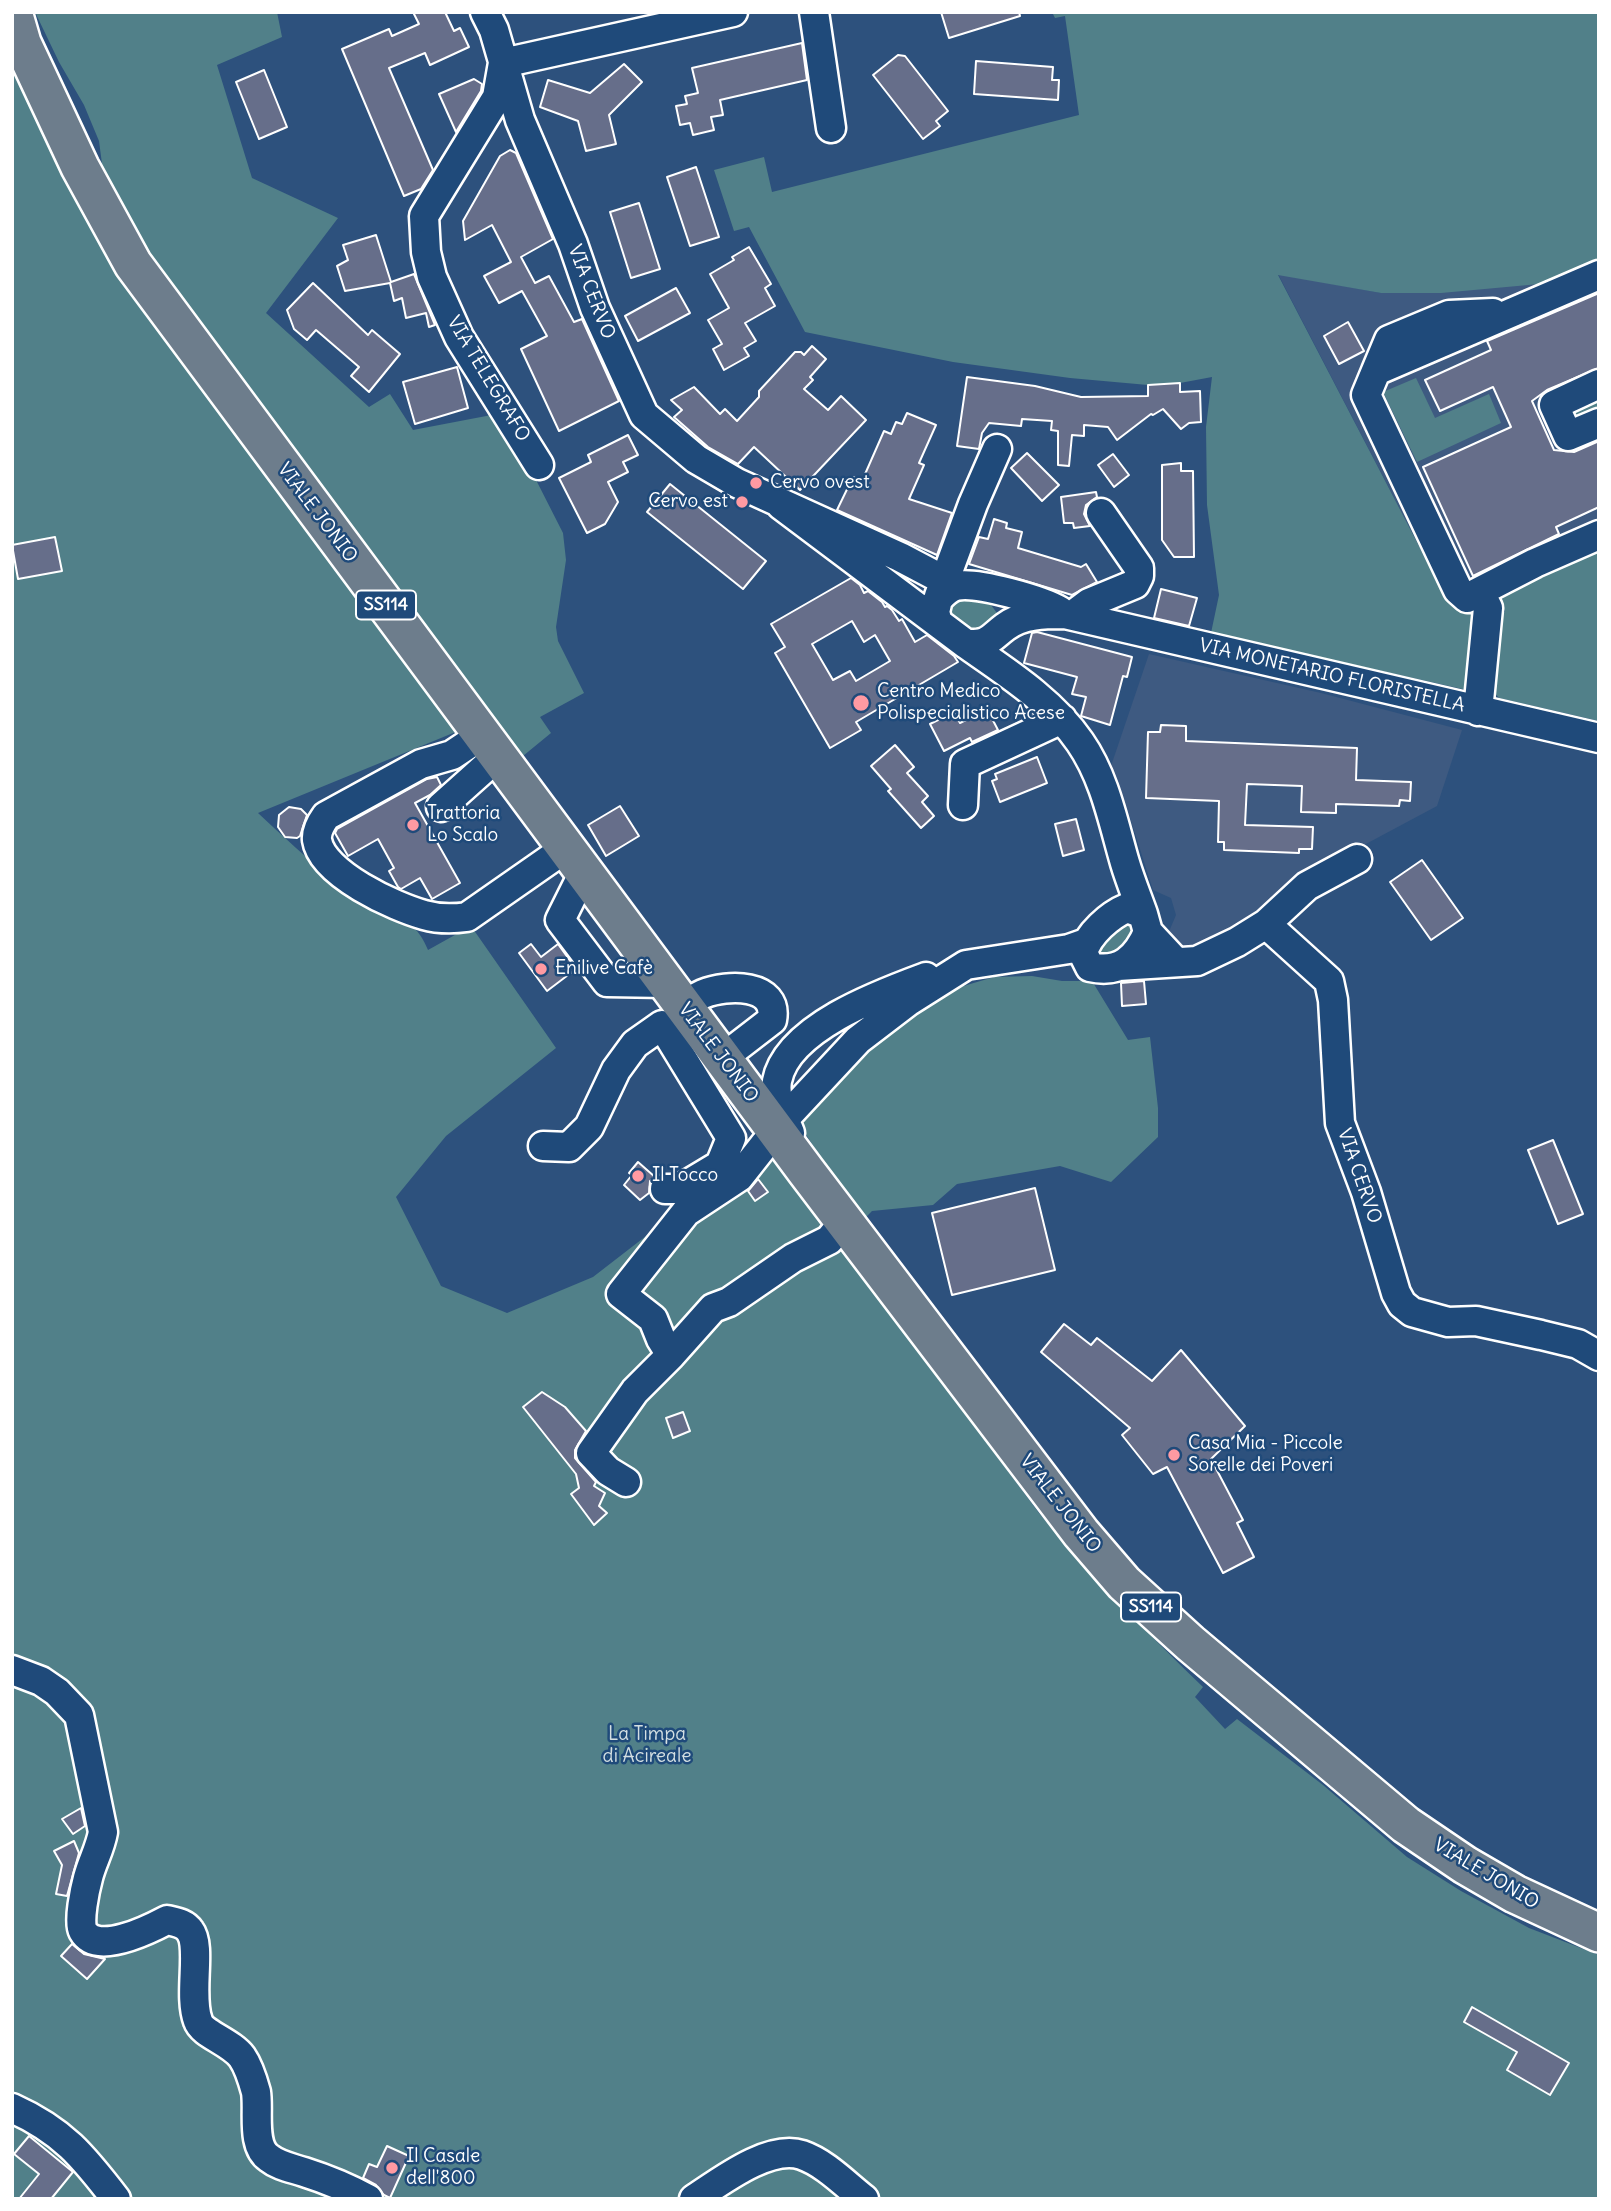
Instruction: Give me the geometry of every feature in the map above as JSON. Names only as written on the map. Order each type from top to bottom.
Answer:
[{"type":"main road","name":"VIALE JONIO","points":[[16,30],[101,208],[133,264],[806,1171],[1059,1504],[1124,1583],[1190,1643],[1406,1825],[1515,1895],[1599,1933]]},
{"type":"street","name":"VIA CERVO","points":[[485,12],[494,30],[520,120],[573,244],[595,308],[643,415],[696,459],[781,505]]},
{"type":"street","points":[[503,63],[704,15],[733,12]]},
{"type":"street","points":[[814,12],[831,128]]},
{"type":"street","name":"VIA TELEGRAFO","points":[[503,63],[497,97],[424,216],[426,252],[432,277],[459,337],[539,465]]},
{"type":"street","points":[[1599,275],[1376,371],[1366,394],[1458,590],[1466,598],[1599,535]]},
{"type":"street","points":[[1599,384],[1554,405],[1568,436],[1599,423]]},
{"type":"street","points":[[997,449],[973,504],[952,595],[966,644],[1009,674],[1062,719],[1081,743],[1097,773],[1112,812],[1125,864],[1146,923],[1142,947],[1118,966]]},
{"type":"street","points":[[781,505],[900,557],[952,595],[1007,592],[1047,603],[1069,614]]},
{"type":"street","points":[[781,505],[952,595],[999,601],[1004,610],[1001,649],[1009,674]]},
{"type":"street","points":[[966,644],[991,641],[1002,630],[1025,617],[1069,614],[1088,603],[1135,584],[1139,568],[1101,513]]},
{"type":"street","points":[[1478,711],[1488,608],[1480,592]]},
{"type":"street","name":"VIA MONETARIO FLORISTELLA","points":[[1069,614],[1599,738]]},
{"type":"street","points":[[963,804],[965,764],[1062,719]]},
{"type":"street","points":[[441,807],[490,746]]},
{"type":"street","points":[[490,746],[421,764],[326,816],[318,827],[317,841],[323,854],[345,879],[385,901],[425,916],[453,919],[467,917],[575,860]]},
{"type":"street","points":[[806,1171],[778,1102],[777,1082],[788,1054],[808,1034],[874,997],[966,965],[1033,955],[1088,955],[1105,971],[1118,966],[1197,961],[1266,925],[1307,887],[1357,859]]},
{"type":"street","points":[[575,860],[560,920],[607,982],[675,995],[702,995],[744,987],[761,994],[774,1010],[772,1020],[737,1047]]},
{"type":"street","points":[[1088,955],[1114,914],[1123,894],[1125,864]]},
{"type":"street","points":[[1114,914],[1127,908],[1146,923],[1175,961]]},
{"type":"street","name":"VIA CERVO","points":[[1266,925],[1329,981],[1337,1050],[1340,1123],[1366,1192],[1396,1293],[1402,1304],[1412,1311],[1448,1322],[1476,1321],[1578,1344],[1599,1356]]},
{"type":"street","points":[[790,1113],[858,1040],[909,1001],[966,965]]},
{"type":"street","points":[[543,1146],[569,1147],[589,1127],[615,1070],[635,1044],[662,1025],[703,1076],[732,1138],[720,1165],[680,1189],[665,1189]]},
{"type":"street","points":[[671,1356],[653,1319],[621,1294],[686,1212],[738,1177],[765,1144]]},
{"type":"street","points":[[626,1482],[608,1471],[592,1453],[635,1391],[671,1356],[713,1308],[729,1301],[793,1258],[829,1240],[845,1222]]},
{"type":"street","points":[[12,1670],[41,1681],[57,1692],[79,1715],[103,1832],[101,1847],[87,1881],[81,1919],[85,1935],[104,1943],[143,1933],[167,1920],[181,1924],[191,1931],[197,1948],[193,1990],[197,2019],[200,2027],[234,2047],[244,2059],[256,2094],[260,2147],[266,2157],[342,2186],[368,2199]]},
{"type":"street","points":[[12,2108],[57,2133],[81,2154],[116,2199]]},
{"type":"street","points":[[694,2199],[752,2162],[778,2155],[800,2154],[824,2167],[864,2199]]},
{"type":"shaded area","points":[[1599,261],[1599,540],[1523,584],[1478,615],[1445,596],[1278,274],[1381,293],[1550,283]]},
{"type":"shaded area","points":[[1149,654],[1321,693],[1462,730],[1437,806],[1364,845],[1361,850],[1241,934],[1185,955],[1168,934],[1176,915],[1171,898],[1153,890],[1118,780],[1111,766]]},
{"type":"green space","points":[[35,12],[277,12],[282,37],[217,65],[252,178],[338,218],[266,313],[369,407],[390,394],[413,430],[502,413],[563,533],[566,560],[556,627],[558,641],[584,693],[540,717],[551,733],[523,756],[152,262],[104,179],[99,141],[84,105]]},
{"type":"green space","points":[[1052,12],[1599,12],[1599,261],[1550,283],[1441,293],[1381,293],[1278,275],[1445,596],[1478,615],[1467,690],[1211,633],[1219,595],[1207,505],[1206,427],[1212,377],[1148,385],[1070,378],[953,362],[805,332],[749,227],[734,231],[714,170],[764,157],[772,192],[1079,115],[1065,16],[1055,18]]},
{"type":"green space","name":"La Timpa di Acireale","points":[[12,56],[115,268],[162,335],[458,731],[258,813],[335,881],[411,924],[428,950],[471,926],[556,1048],[446,1136],[396,1197],[441,1286],[507,1313],[593,1277],[765,1144],[1039,1513],[1118,1602],[1203,1687],[1195,1697],[1225,1729],[1237,1719],[1323,1785],[1407,1857],[1461,1891],[1529,1928],[1599,1955],[1599,2199],[12,2199]]},
{"type":"green space","points":[[1416,378],[1435,418],[1489,394],[1501,423],[1417,462],[1383,392]]},
{"type":"green space","points":[[1599,389],[1599,412],[1570,425],[1560,406]]},
{"type":"green space","points":[[1599,540],[1599,721],[1499,698],[1492,690],[1497,626],[1505,611],[1497,602]]},
{"type":"green space","points":[[959,595],[988,601],[997,613],[998,621],[978,637],[947,620],[947,605]]},
{"type":"green space","points":[[1129,920],[1137,929],[1124,952],[1097,960],[1095,948]]},
{"type":"green space","points":[[1032,976],[1062,981],[1092,981],[1128,1040],[1150,1037],[1158,1108],[1158,1137],[1111,1182],[1060,1166],[957,1184],[933,1205],[872,1211],[862,1221],[803,1130],[800,1111],[829,1093],[823,1081],[855,1054],[950,990],[994,977]]},
{"type":"building","points":[[413,12],[445,12],[454,31],[460,28],[469,47],[430,65],[425,53],[389,68],[433,170],[421,189],[404,196],[342,49],[389,29],[392,36],[419,24]]},
{"type":"building","points":[[941,12],[1019,12],[1020,16],[949,38]]},
{"type":"building","points":[[802,43],[807,80],[720,100],[723,115],[711,117],[714,130],[693,135],[690,123],[680,125],[676,106],[687,104],[685,96],[698,93],[692,68]]},
{"type":"building","points":[[898,55],[905,56],[948,111],[936,121],[940,126],[923,139],[873,75]]},
{"type":"building","points":[[976,61],[1053,67],[1052,80],[1059,80],[1058,100],[974,94]]},
{"type":"building","points":[[624,64],[642,82],[609,115],[616,144],[586,151],[578,121],[540,107],[548,80],[590,93]]},
{"type":"building","points":[[264,70],[287,127],[259,139],[236,82]]},
{"type":"building","points":[[474,79],[482,84],[481,91],[456,132],[439,94]]},
{"type":"building","points":[[510,150],[516,153],[553,239],[521,257],[535,283],[549,276],[574,322],[582,319],[619,401],[559,431],[521,349],[547,336],[522,291],[499,303],[484,276],[511,262],[492,225],[465,240],[463,221],[500,156]]},
{"type":"building","points":[[696,167],[719,237],[690,246],[667,177]]},
{"type":"building","points":[[639,203],[660,269],[631,278],[610,212]]},
{"type":"building","points":[[376,235],[391,282],[414,274],[435,325],[429,327],[426,313],[406,318],[402,298],[394,301],[390,283],[345,291],[337,266],[348,260],[343,245]]},
{"type":"building","points":[[749,247],[771,284],[765,288],[775,306],[745,323],[756,341],[744,348],[749,356],[724,370],[713,349],[722,344],[708,320],[729,308],[710,274],[734,260],[732,257]]},
{"type":"building","points":[[313,283],[368,335],[372,330],[400,354],[369,392],[351,376],[359,367],[316,330],[307,340],[294,329],[287,310]]},
{"type":"building","points":[[676,288],[690,313],[638,341],[625,316]]},
{"type":"building","points":[[1599,293],[1599,368],[1547,390],[1532,401],[1554,450],[1574,452],[1599,441],[1599,507],[1556,527],[1559,534],[1473,576],[1423,467],[1511,427],[1493,387],[1440,411],[1425,380],[1491,350],[1487,341]]},
{"type":"building","points":[[1348,322],[1364,351],[1339,364],[1324,336]]},
{"type":"building","points":[[812,346],[826,359],[810,377],[813,380],[804,389],[828,410],[841,396],[866,420],[800,490],[754,447],[738,464],[708,447],[674,417],[682,410],[671,400],[694,387],[720,414],[725,409],[737,421],[759,397],[759,391],[795,352],[804,355]]},
{"type":"building","points":[[457,367],[468,408],[415,424],[403,382]]},
{"type":"building","points":[[967,377],[1035,386],[1081,397],[1148,396],[1148,385],[1180,383],[1180,392],[1200,391],[1201,422],[1189,423],[1181,429],[1163,409],[1151,414],[1117,440],[1108,427],[1084,425],[1084,436],[1072,435],[1069,466],[1058,465],[1058,431],[1051,430],[1052,421],[1022,419],[1021,426],[989,423],[982,433],[979,449],[957,446]]},
{"type":"building","points":[[907,413],[936,425],[919,463],[924,465],[909,499],[952,513],[937,555],[837,510],[853,477],[862,481],[884,431],[891,434],[896,422],[902,424]]},
{"type":"building","points":[[628,435],[638,455],[623,462],[628,472],[608,482],[618,502],[605,524],[587,533],[559,478],[591,462],[588,455]]},
{"type":"building","points":[[1027,453],[1059,485],[1042,501],[1011,468]]},
{"type":"building","points":[[1113,454],[1129,475],[1114,487],[1098,465]]},
{"type":"building","points":[[1181,463],[1181,471],[1193,471],[1194,557],[1174,557],[1162,540],[1162,465]]},
{"type":"building","points":[[670,484],[766,561],[743,589],[647,512]]},
{"type":"building","points":[[1096,492],[1097,497],[1086,505],[1084,514],[1090,526],[1074,528],[1073,523],[1064,523],[1061,497]]},
{"type":"building","points":[[994,519],[1007,523],[1006,528],[1022,532],[1018,548],[1081,567],[1086,564],[1097,582],[1072,595],[969,564],[979,537],[988,539]]},
{"type":"building","points":[[55,537],[62,571],[18,579],[12,545]]},
{"type":"building","points":[[851,578],[860,585],[864,593],[868,591],[892,610],[899,621],[902,619],[915,642],[927,635],[958,662],[856,722],[861,730],[830,748],[775,653],[785,647],[771,624]],"holes":[[[852,621],[864,642],[875,635],[890,661],[856,681],[850,671],[833,680],[812,644]]]},
{"type":"building","points":[[1161,589],[1197,598],[1189,626],[1154,618]]},
{"type":"building","points":[[1037,632],[1132,657],[1127,677],[1123,676],[1110,725],[1081,716],[1086,697],[1072,694],[1077,677],[1024,663],[1032,633]]},
{"type":"building","points":[[987,709],[998,730],[972,742],[970,738],[944,751],[930,724],[954,712],[960,723]]},
{"type":"building","points":[[1161,725],[1186,726],[1186,741],[1357,748],[1356,780],[1411,782],[1410,801],[1400,800],[1399,806],[1336,804],[1336,813],[1301,812],[1302,786],[1247,784],[1245,825],[1313,827],[1312,849],[1299,849],[1299,853],[1224,850],[1224,842],[1218,842],[1219,801],[1146,798],[1148,732],[1160,732]]},
{"type":"building","points":[[895,745],[914,767],[907,773],[928,796],[922,802],[934,816],[921,828],[888,791],[891,789],[871,766]]},
{"type":"building","points":[[1037,757],[1047,783],[1000,802],[992,781],[997,779],[995,774]]},
{"type":"building","points":[[437,777],[441,785],[415,803],[460,883],[432,899],[420,878],[401,889],[398,887],[389,871],[394,868],[378,839],[348,856],[335,833],[337,829],[427,779]]},
{"type":"building","points":[[620,806],[639,836],[606,856],[588,825]]},
{"type":"building","points":[[289,807],[301,809],[307,815],[297,838],[285,837],[278,827],[279,815]]},
{"type":"building","points":[[1076,819],[1084,850],[1063,856],[1055,824]]},
{"type":"building","points":[[1422,860],[1463,918],[1431,940],[1390,882]]},
{"type":"building","points":[[531,944],[541,957],[558,944],[576,969],[547,991],[519,953]]},
{"type":"building","points":[[1144,981],[1146,1004],[1122,1006],[1121,983]]},
{"type":"building","points":[[1553,1140],[1583,1214],[1558,1224],[1528,1150]]},
{"type":"building","points":[[638,1162],[655,1177],[650,1181],[649,1193],[640,1200],[624,1185]]},
{"type":"building","points":[[758,1179],[768,1192],[755,1201],[748,1191]]},
{"type":"building","points":[[1035,1188],[1055,1270],[952,1295],[932,1213]]},
{"type":"building","name":"Casa Mia - Piccole Sorelle dei Poveri","points":[[1064,1324],[1091,1345],[1097,1338],[1152,1381],[1181,1350],[1245,1426],[1211,1459],[1243,1520],[1237,1523],[1254,1557],[1223,1573],[1167,1467],[1153,1474],[1122,1435],[1130,1428],[1041,1352]]},
{"type":"building","points":[[542,1392],[565,1407],[586,1431],[575,1450],[575,1458],[596,1482],[594,1486],[605,1493],[599,1506],[607,1513],[594,1525],[571,1494],[579,1488],[576,1474],[523,1407]]},
{"type":"building","points":[[683,1412],[690,1431],[673,1438],[666,1418]]},
{"type":"building","points":[[81,1808],[85,1826],[73,1834],[62,1819]]},
{"type":"building","points":[[74,1841],[79,1853],[67,1896],[56,1894],[62,1865],[54,1851]]},
{"type":"building","points":[[72,1944],[84,1954],[105,1959],[87,1979],[61,1956]]},
{"type":"building","points":[[1472,2007],[1569,2063],[1550,2095],[1507,2070],[1517,2052],[1464,2022]]},
{"type":"building","points":[[29,2136],[73,2172],[51,2199],[19,2199],[39,2174],[14,2154]]},
{"type":"building","points":[[387,2146],[409,2156],[390,2198],[376,2185],[363,2178],[369,2164],[377,2167]]},
{"type":"place","name":"Cervo ovest","points":[[756,483]]},
{"type":"place","name":"Cervo est","points":[[742,502]]},
{"type":"place","name":"Centro Medico Polispecialistico Acese","points":[[861,703]]},
{"type":"place","name":"Trattoria Lo Scalo","points":[[413,825]]},
{"type":"place","name":"Enilive Cafè","points":[[541,969]]},
{"type":"place","name":"Il Tocco","points":[[638,1176]]},
{"type":"place","name":"Casa Mia - Piccole Sorelle dei Poveri","points":[[1174,1455]]},
{"type":"place","name":"Il Casale dell'800","points":[[392,2168]]}]
